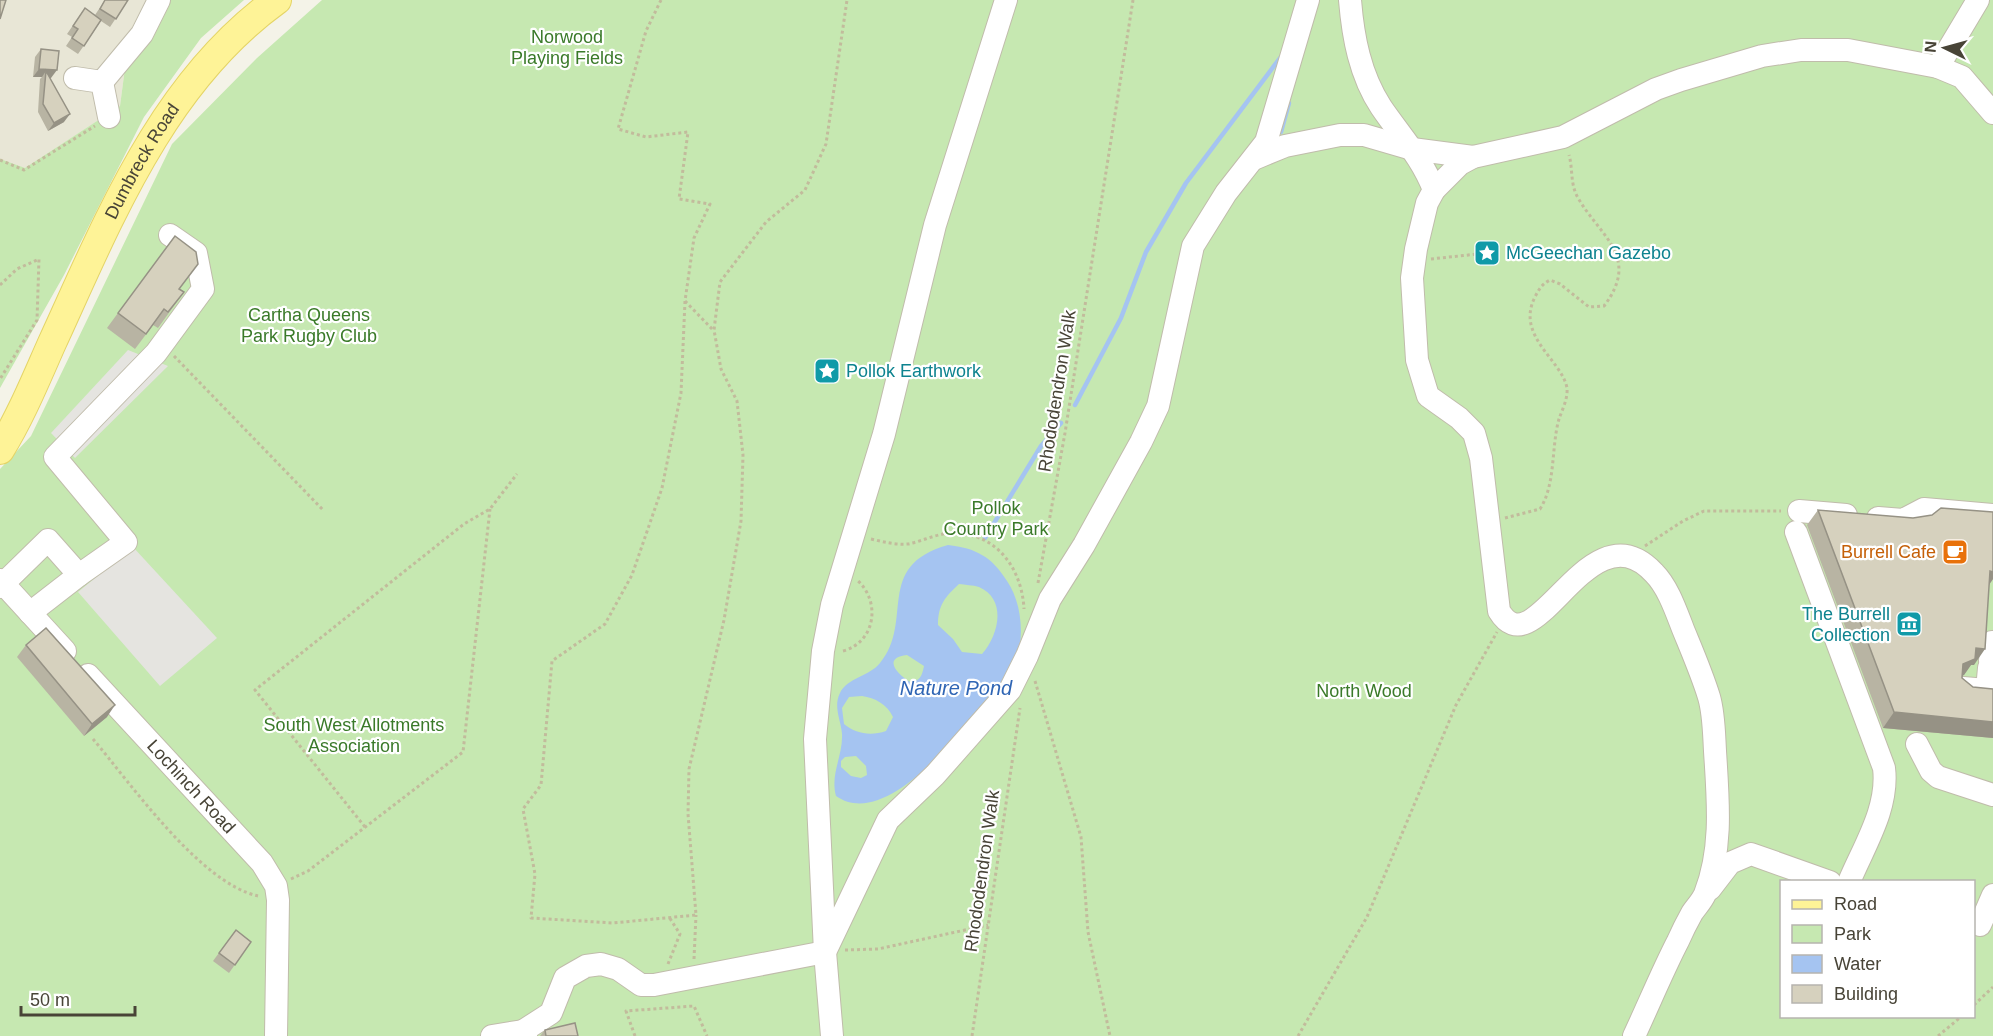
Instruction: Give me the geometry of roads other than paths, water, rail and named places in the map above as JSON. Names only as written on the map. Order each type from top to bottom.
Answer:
[{"type":"main road","name":"Dumbreck Road","points":[[0,450],[49,351],[116,204],[163,120],[214,56],[277,0]]},
{"type":"main road","name":"Dumbreck Road","points":[[0,413],[49,351]]},
{"type":"street","points":[[102,82],[142,34],[159,0]]},
{"type":"street","points":[[832,1036],[825,952],[815,739],[823,651],[852,536],[884,434],[934,225],[1006,0]]},
{"type":"street","points":[[825,952],[888,820],[913,798],[975,732],[1010,690],[1028,656],[1050,599],[1084,545],[1158,406],[1193,246],[1226,193],[1256,158],[1266,142],[1308,0]]},
{"type":"street","points":[[1350,0],[1358,52],[1368,82],[1380,105],[1424,165],[1434,190]]},
{"type":"street","points":[[1938,67],[1978,0]]},
{"type":"street","points":[[1704,896],[1720,826],[1709,698],[1674,607],[1655,573],[1631,558],[1620,555],[1592,563],[1541,614],[1520,624],[1512,624],[1504,620],[1499,611],[1481,458],[1474,433],[1459,418],[1428,396],[1422,383],[1412,310],[1415,259],[1427,203],[1434,190],[1460,164],[1473,157],[1563,137],[1656,90],[1762,56],[1801,50],[1848,50],[1938,67],[1962,77],[1993,113]]},
{"type":"street","points":[[75,78],[102,82]]},
{"type":"street","points":[[102,82],[109,117]]},
{"type":"street","points":[[1256,158],[1294,144],[1340,135],[1364,135],[1412,149],[1473,157]]},
{"type":"street","points":[[30,613],[126,542],[55,457],[163,344],[204,289],[196,253],[170,235]]},
{"type":"street","points":[[1850,880],[1882,804],[1886,786],[1884,768],[1795,518],[1903,520],[1924,509],[1993,515]]},
{"type":"street","points":[[1,584],[48,540],[79,575]]},
{"type":"street","name":"Lochinch Road","points":[[1,584],[262,863],[277,893],[276,1036]]},
{"type":"street","points":[[1963,688],[1990,691],[1991,647]]},
{"type":"street","points":[[1917,744],[1931,771],[1938,777],[1993,795]]},
{"type":"street","points":[[1720,826],[1731,843],[1751,854],[1824,880]]},
{"type":"street","points":[[1634,1036],[1671,953],[1692,913],[1731,863],[1751,854]]},
{"type":"street","points":[[1982,926],[1993,895]]},
{"type":"street","points":[[492,1036],[525,1034],[550,1013],[565,978],[586,966],[601,964],[618,969],[641,985],[654,985],[825,952]]},
{"type":"water","name":"Nature Pond","points":[[948,545],[958,546],[975,551],[995,566],[1007,581],[1018,605],[1021,632],[1017,660],[1007,684],[994,700],[927,768],[909,783],[890,794],[872,802],[853,803],[836,796],[835,780],[842,742],[837,708],[838,698],[843,688],[876,667],[890,647],[903,580],[911,566],[925,554]],"holes":[[[959,584],[979,587],[994,600],[997,609],[996,628],[982,654],[962,652],[953,639],[938,625],[941,607],[946,597]],[[907,655],[924,666],[918,679],[910,682],[897,671],[894,663],[899,657]],[[849,697],[867,697],[884,705],[893,717],[886,731],[864,733],[844,724],[842,708]],[[856,756],[866,766],[867,775],[861,778],[851,776],[841,767],[841,761],[845,757]]]},
{"type":"waterway","points":[[1075,405],[1121,318],[1146,252],[1186,183],[1280,58]]},
{"type":"waterway","points":[[1281,132],[1289,103]]},
{"type":"waterway","points":[[985,538],[1041,446],[1061,423]]},
{"type":"place","name":"McGeechan Gazebo","points":[[1487,253]]},
{"type":"place","name":"Pollok Earthwork","points":[[827,371]]},
{"type":"place","name":"Burrell Cafe","points":[[1955,552]]},
{"type":"place","name":"The Burrell Collection","points":[[1909,624]]},
{"type":"park label","name":"Norwood Playing Fields","points":[[567,47]]},
{"type":"park label","name":"Cartha Queens Park Rugby Club","points":[[309,325]]},
{"type":"park label","name":"Pollok Country Park","points":[[996,518]]},
{"type":"park label","name":"North Wood","points":[[1364,691]]},
{"type":"park label","name":"South West Allotments Association","points":[[354,735]]}]
